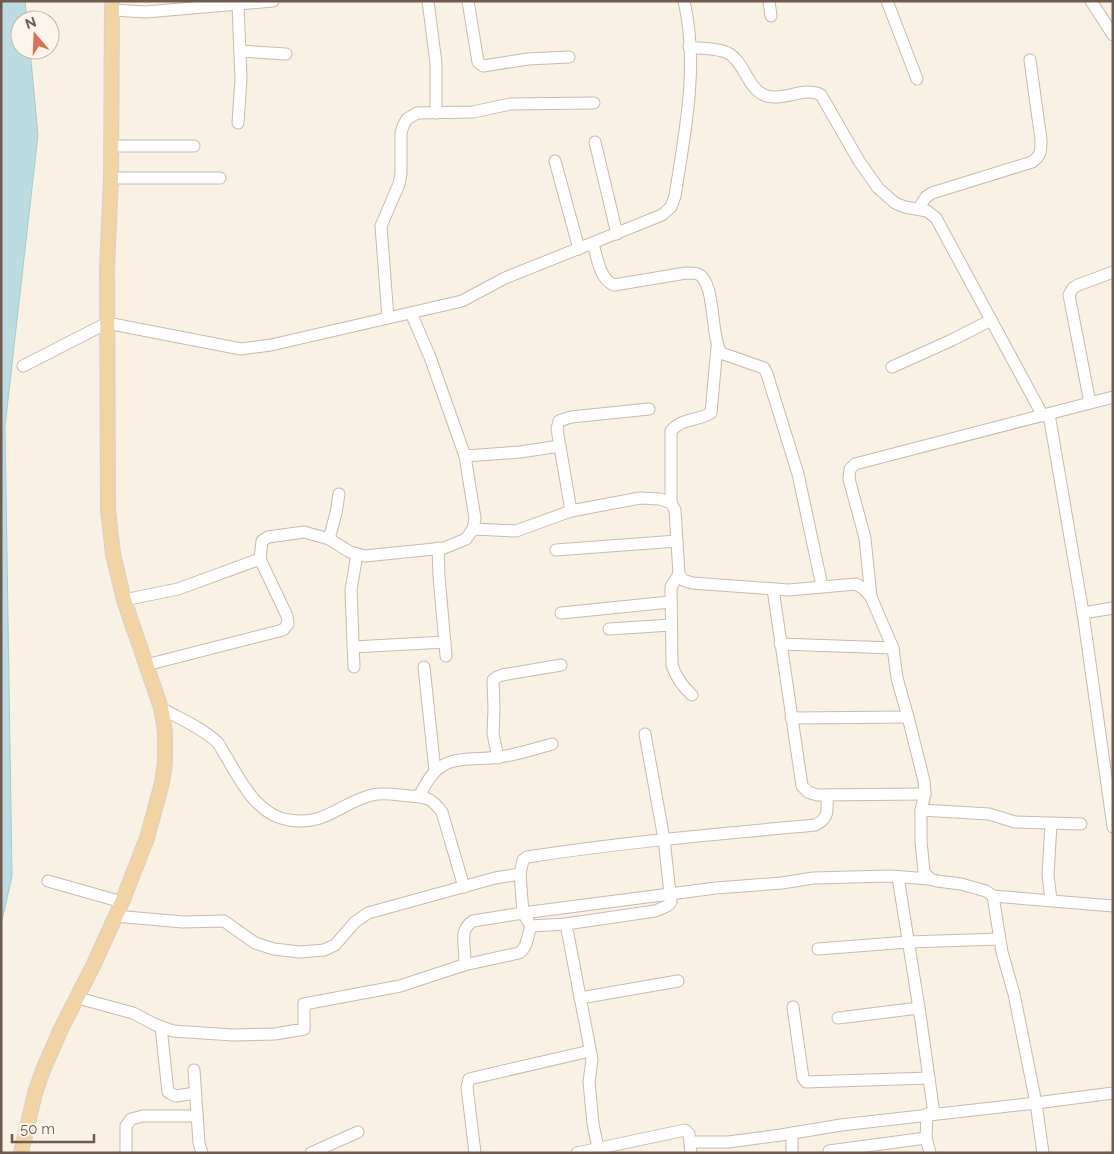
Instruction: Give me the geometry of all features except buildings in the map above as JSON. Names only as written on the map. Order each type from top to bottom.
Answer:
[{"type":"main road","points":[[21,1153],[43,1070],[122,902],[147,838],[162,783],[166,747],[161,708],[124,600],[113,554],[107,491],[109,435],[107,268],[111,178],[112,6]]},
{"type":"street","points":[[112,6],[145,7],[273,1]]},
{"type":"street","points":[[428,1],[436,63],[436,113]]},
{"type":"street","points":[[468,1],[478,62],[483,66],[528,59],[569,57]]},
{"type":"street","points":[[23,366],[107,323],[242,349],[271,345],[462,301],[505,278],[662,215],[671,207],[675,196],[689,108],[688,17],[684,1]]},
{"type":"street","points":[[769,1],[771,16]]},
{"type":"street","points":[[887,1],[917,79]]},
{"type":"street","points":[[1091,1],[1113,35]]},
{"type":"street","points":[[238,4],[241,79],[238,123]]},
{"type":"street","points":[[689,47],[726,52],[734,57],[759,92],[767,96],[812,92],[821,95],[859,161],[878,188],[895,203],[905,208],[927,211],[936,218],[991,320],[1046,415],[1083,612],[1113,828]]},
{"type":"street","points":[[240,52],[286,54]]},
{"type":"street","points":[[918,209],[926,197],[932,193],[1032,162],[1038,158],[1041,152],[1041,140],[1030,60]]},
{"type":"street","points":[[388,318],[381,226],[399,184],[401,172],[401,133],[407,119],[417,113],[473,112],[510,104],[594,103]]},
{"type":"street","points":[[595,142],[617,234]]},
{"type":"street","points":[[111,146],[194,146]]},
{"type":"street","points":[[555,161],[579,249]]},
{"type":"street","points":[[111,178],[220,178]]},
{"type":"street","points":[[593,244],[604,277],[608,283],[614,285],[686,272],[697,274],[704,278],[708,287],[717,347],[711,413],[676,424],[671,430],[671,503]]},
{"type":"street","points":[[1090,403],[1069,295],[1073,288],[1078,285],[1113,272]]},
{"type":"street","points":[[146,665],[283,630],[288,624],[287,616],[260,559],[262,541],[268,537],[304,532],[329,539],[350,552],[365,556],[438,548],[466,539],[473,529],[475,518],[465,456],[430,357],[411,313]]},
{"type":"street","points":[[892,367],[991,320]]},
{"type":"street","points":[[717,347],[720,353],[758,364],[764,368],[767,374],[798,474],[822,586]]},
{"type":"street","points":[[930,879],[924,872],[921,841],[921,810],[925,794],[924,781],[897,678],[893,648],[871,597],[865,538],[850,479],[850,469],[855,464],[1113,397]]},
{"type":"street","points":[[571,511],[557,429],[559,421],[571,417],[650,409]]},
{"type":"street","points":[[465,456],[520,452],[560,446]]},
{"type":"street","points":[[329,539],[339,494]]},
{"type":"street","points":[[473,529],[516,531],[571,511],[640,498],[660,499],[671,503],[676,510],[679,574],[671,587],[672,665],[675,676],[692,696]]},
{"type":"street","points":[[556,550],[677,541]]},
{"type":"street","points":[[438,548],[446,656]]},
{"type":"street","points":[[354,668],[351,590],[357,554]]},
{"type":"street","points":[[124,600],[178,589],[260,559]]},
{"type":"street","points":[[679,574],[684,580],[692,583],[789,590],[806,590],[822,586],[856,584],[871,597]]},
{"type":"street","points":[[773,588],[802,786],[808,792],[817,795],[925,794]]},
{"type":"street","points":[[562,613],[670,602]]},
{"type":"street","points":[[1083,612],[1113,608]]},
{"type":"street","points":[[609,629],[671,625]]},
{"type":"street","points":[[353,646],[445,642]]},
{"type":"street","points":[[780,644],[893,648]]},
{"type":"street","points":[[498,758],[493,734],[493,680],[502,675],[561,665]]},
{"type":"street","points":[[424,667],[435,771]]},
{"type":"street","points":[[161,708],[207,733],[219,744],[252,798],[268,813],[287,820],[307,822],[323,818],[370,796],[384,793],[425,797],[434,802],[442,812],[464,887]]},
{"type":"street","points":[[791,718],[908,717]]},
{"type":"street","points":[[531,926],[566,924],[655,911],[667,906],[670,902],[671,894],[664,839],[645,734]]},
{"type":"street","points":[[419,796],[435,771],[440,766],[452,761],[498,758],[552,744]]},
{"type":"street","points":[[78,998],[133,1013],[173,1031],[233,1035],[276,1034],[304,1029],[304,1004],[400,986],[464,965],[519,953],[524,950],[531,926],[523,912],[520,874],[523,860],[527,857],[596,846],[815,824],[823,821],[827,815],[827,795]]},
{"type":"street","points":[[921,810],[990,814],[1015,822],[1081,824]]},
{"type":"street","points":[[1051,824],[1048,874],[1051,900]]},
{"type":"street","points":[[115,916],[183,922],[224,921],[255,943],[274,949],[300,952],[324,950],[335,945],[355,922],[368,912],[520,874]]},
{"type":"street","points":[[898,877],[929,1078],[930,1114],[926,1138],[930,1153]]},
{"type":"street","points":[[464,965],[463,936],[467,925],[473,921],[523,912],[813,878],[898,877],[930,879],[961,884],[986,891],[993,896],[1113,906]]},
{"type":"street","points":[[48,881],[122,902]]},
{"type":"street","points":[[993,896],[999,939],[1014,994],[1036,1103],[1043,1153]]},
{"type":"street","points":[[566,924],[592,1059],[589,1082],[593,1124],[598,1148]]},
{"type":"street","points":[[818,949],[908,942],[999,939]]},
{"type":"street","points":[[580,998],[678,981]]},
{"type":"street","points":[[793,1007],[803,1078],[806,1082],[929,1078]]},
{"type":"street","points":[[838,1018],[919,1008]]},
{"type":"street","points":[[161,1027],[168,1092],[176,1096],[196,1093]]},
{"type":"street","points":[[475,1153],[467,1087],[469,1079],[590,1051]]},
{"type":"street","points":[[194,1070],[202,1153]]},
{"type":"street","points":[[577,1153],[678,1130],[684,1130],[689,1134],[691,1147],[841,1125],[1113,1093]]},
{"type":"street","points":[[126,1153],[126,1126],[131,1119],[143,1116],[197,1116]]},
{"type":"street","points":[[312,1153],[358,1132]]},
{"type":"street","points":[[792,1133],[792,1153]]},
{"type":"street","points":[[828,1151],[926,1138]]},
{"type":"water","points":[[1,1],[25,1],[26,10],[10,10],[10,60],[31,60],[38,135],[5,426],[12,876],[1,925]]}]
